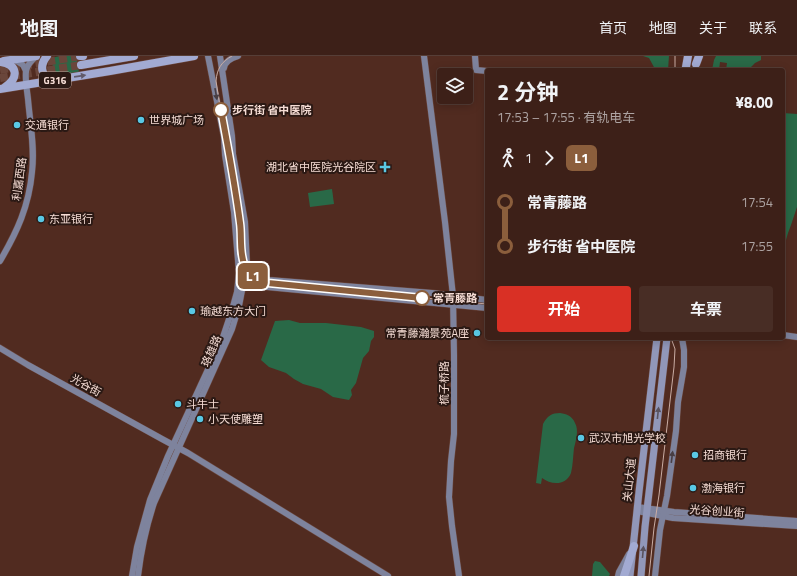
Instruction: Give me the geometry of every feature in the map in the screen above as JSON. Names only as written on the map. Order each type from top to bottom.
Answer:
[{"type":"highway","name":"G316","points":[[1,62],[37,56]]},
{"type":"highway","points":[[47,56],[43,61],[42,68],[44,75],[51,80]]},
{"type":"highway","points":[[81,65],[134,56]]},
{"type":"highway","name":"G316","points":[[1,89],[194,56]]},
{"type":"highway","points":[[686,68],[687,56]]},
{"type":"highway","points":[[1,62],[6,62],[11,65],[15,76],[12,82],[1,89]]},
{"type":"highway","points":[[624,576],[634,546]]},
{"type":"main road","name":"关山大道","points":[[630,576],[657,340]]},
{"type":"main road","name":"关山大道","points":[[641,576],[667,340]]},
{"type":"street","points":[[26,71],[37,56]]},
{"type":"street","points":[[208,56],[224,137],[241,279]]},
{"type":"street","name":"珞雄路","points":[[138,576],[142,547],[151,512],[176,447],[223,336],[232,310],[236,292],[247,265],[245,229],[220,56]]},
{"type":"street","points":[[223,76],[227,61],[238,56]]},
{"type":"street","points":[[424,56],[445,222],[453,306]]},
{"type":"street","points":[[475,56],[477,72],[485,70]]},
{"type":"street","points":[[15,60],[23,65],[26,71]]},
{"type":"street","name":"利嘉西路","points":[[0,261],[18,227],[24,211],[29,193],[32,172],[32,139],[26,71]]},
{"type":"street","points":[[241,279],[432,293],[485,300]]},
{"type":"street","points":[[241,279],[267,287],[485,308]]},
{"type":"street","name":"珞雄路","points":[[132,576],[137,547],[147,508],[153,492],[232,329],[237,312],[241,279]]},
{"type":"street","name":"梳子桥路","points":[[453,306],[454,434],[449,497],[459,576]]},
{"type":"street","points":[[785,335],[797,337]]},
{"type":"street","points":[[655,576],[660,530],[667,496],[684,367],[682,340]]},
{"type":"street","name":"光谷街","points":[[0,348],[176,447]]},
{"type":"street","points":[[176,447],[382,576]]},
{"type":"street","points":[[176,447],[195,457],[388,576]]},
{"type":"street","name":"梳子桥路","points":[[451,461],[452,497],[455,526],[463,576]]},
{"type":"street","name":"光谷创业街","points":[[637,509],[664,513],[797,521]]},
{"type":"street","name":"光谷创业街","points":[[664,513],[681,518],[797,526]]},
{"type":"street","points":[[618,576],[634,546]]},
{"type":"green space","points":[[60,56],[76,56],[79,72],[55,76],[51,58]]},
{"type":"green space","points":[[643,56],[669,56],[668,68],[654,68],[649,58]]},
{"type":"green space","points":[[716,56],[761,56],[761,60],[750,68],[726,68],[727,63],[720,62],[719,68],[712,68]]},
{"type":"green space","points":[[785,113],[797,114],[797,207],[786,240],[786,272]]},
{"type":"green space","points":[[332,189],[334,204],[310,207],[308,193]]},
{"type":"green space","points":[[289,320],[300,323],[326,323],[361,327],[374,331],[374,337],[371,341],[369,351],[363,358],[356,383],[351,390],[352,395],[349,400],[333,397],[321,389],[303,384],[286,373],[269,367],[261,360],[275,321]]},
{"type":"green space","points":[[560,413],[571,417],[577,429],[571,473],[566,480],[562,482],[554,483],[542,478],[541,484],[536,483],[543,424],[550,416]]},
{"type":"green space","points":[[595,561],[600,562],[610,574],[609,576],[592,576],[593,564]]},
{"type":"tunnel","points":[[0,70],[80,56]]},
{"type":"tunnel","points":[[0,78],[81,65]]},
{"type":"tram line","points":[[232,56],[220,66],[216,81],[237,200],[242,256],[245,266],[251,275],[268,283],[485,304]]},
{"type":"tram line","points":[[675,56],[675,68]]},
{"type":"tram line","name":"L1","points":[[221,110],[240,223],[243,261],[247,270],[253,276],[262,282],[268,283],[422,298]]},
{"type":"tram line","points":[[649,576],[674,367],[675,349],[672,340]]},
{"type":"place","name":"步行街 省中医院","points":[[221,110]]},
{"type":"place","name":"世界城广场","points":[[141,120]]},
{"type":"place","name":"交通银行","points":[[17,125]]},
{"type":"place","name":"湖北省中医院光谷院区","points":[[385,167]]},
{"type":"place","name":"东亚银行","points":[[41,219]]},
{"type":"place","name":"常青藤路","points":[[422,298]]},
{"type":"place","name":"瑜越东方大门","points":[[192,311]]},
{"type":"place","name":"常青藤瀚景苑A座","points":[[477,333]]},
{"type":"place","name":"斗牛士","points":[[178,404]]},
{"type":"place","name":"小天使雕塑","points":[[200,419]]},
{"type":"place","name":"武汉市旭光学校","points":[[581,438]]},
{"type":"place","name":"招商银行","points":[[695,455]]},
{"type":"place","name":"渤海银行","points":[[693,488]]}]
